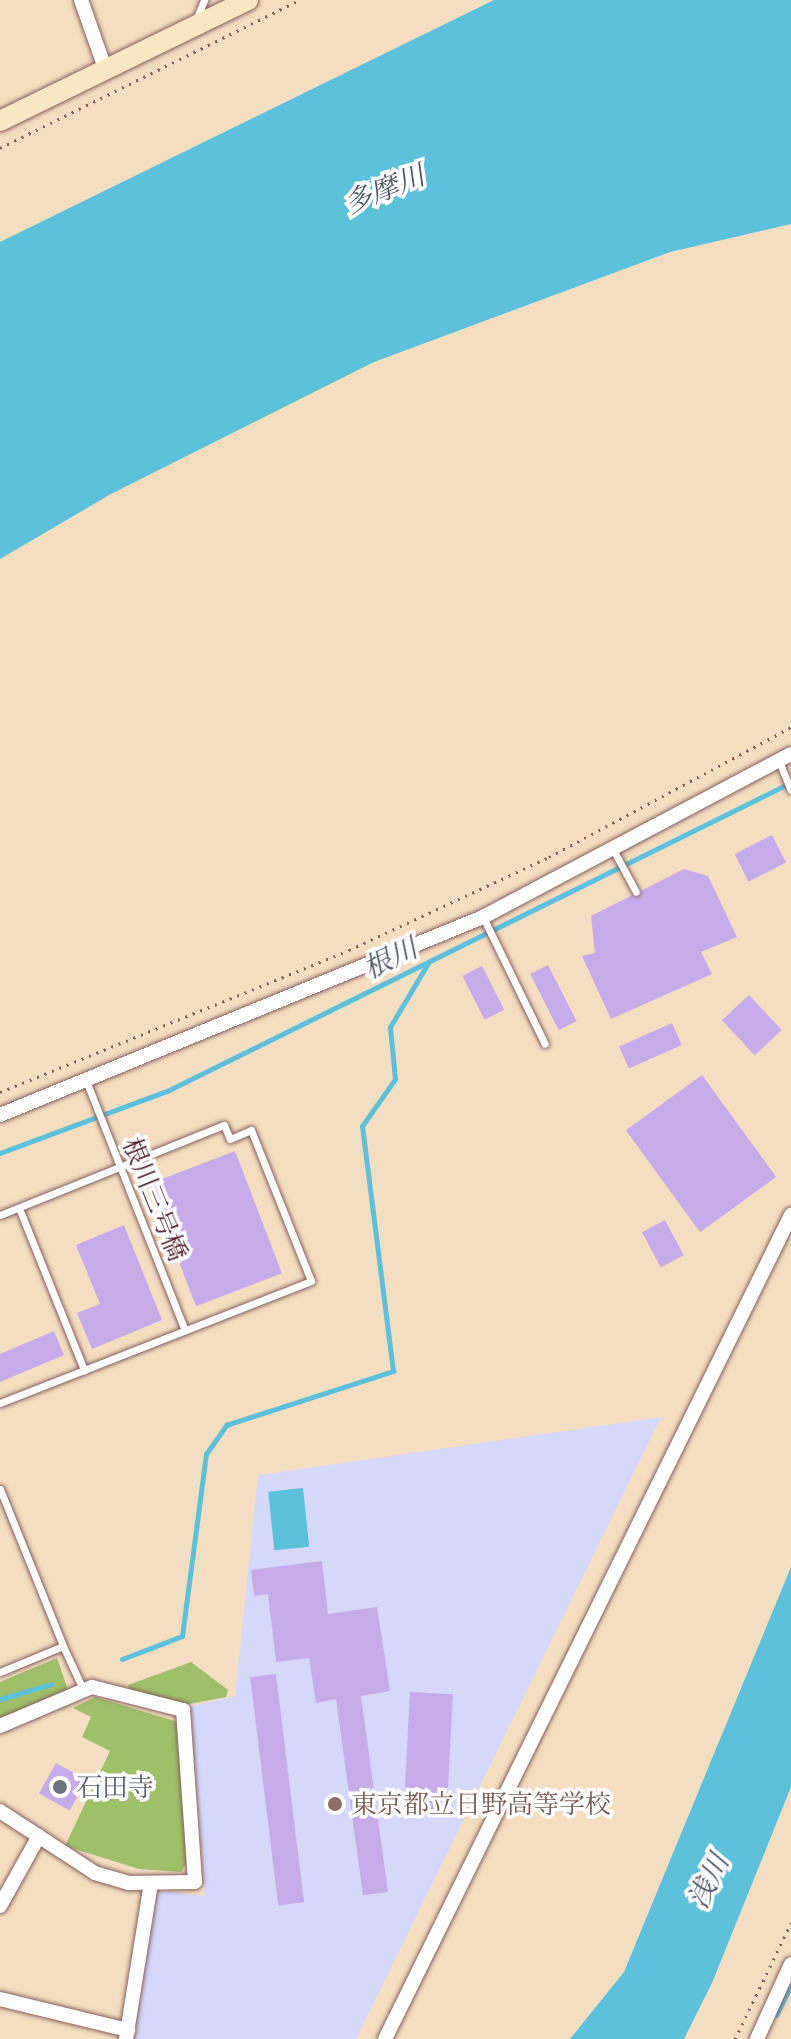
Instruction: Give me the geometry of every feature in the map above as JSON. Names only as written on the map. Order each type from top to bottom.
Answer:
[{"type":"street","points":[[81,0],[105,68]]},
{"type":"street","points":[[0,121],[248,0]]},
{"type":"street","points":[[0,1115],[486,922],[617,856],[785,764]]},
{"type":"street","points":[[385,2039],[791,1215]]},
{"type":"street","points":[[0,1726],[83,1689],[183,1710],[195,1882],[151,1883],[95,1873],[0,1811]]},
{"type":"street","points":[[0,1906],[39,1836]]},
{"type":"street","points":[[0,1999],[127,2034],[151,1883]]},
{"type":"street","points":[[757,2039],[791,1964]]},
{"type":"lane","points":[[195,26],[204,0]]},
{"type":"lane","points":[[785,764],[791,790]]},
{"type":"lane","points":[[617,856],[636,892]]},
{"type":"lane","points":[[486,922],[545,1044]]},
{"type":"lane","name":"根川三号橋","points":[[87,1083],[185,1330]]},
{"type":"lane","points":[[0,1215],[224,1125],[230,1139],[251,1130],[311,1281],[0,1403]]},
{"type":"lane","points":[[19,1208],[84,1370]]},
{"type":"lane","points":[[0,1491],[83,1689]]},
{"type":"lane","points":[[0,1672],[63,1646]]},
{"type":"path","points":[[0,148],[300,0]]},
{"type":"path","points":[[0,1092],[349,950],[536,863],[791,727]]},
{"type":"path","points":[[735,2039],[791,1923]]},
{"type":"shaded area","name":"東京都立日野高等学校","points":[[661,1417],[356,2039],[130,2039],[155,1890],[205,1896],[190,1706],[235,1696],[258,1475]]},
{"type":"green space","points":[[57,1658],[68,1690],[0,1718],[0,1682]]},
{"type":"green space","points":[[191,1662],[228,1690],[226,1697],[184,1705],[129,1691],[128,1685]]},
{"type":"green space","points":[[95,1697],[178,1722],[190,1858],[181,1872],[139,1869],[65,1846],[110,1751],[82,1737],[91,1717],[73,1708]]},
{"type":"water","name":"多摩川","points":[[494,0],[791,0],[791,224],[670,252],[374,362],[111,494],[0,559],[0,242]]},
{"type":"water","points":[[303,1488],[309,1547],[274,1550],[268,1492]]},
{"type":"water","name":"浅川","points":[[791,1567],[791,1787],[712,1983],[684,2039],[570,2039],[624,1972]]},
{"type":"building","points":[[772,835],[786,863],[749,882],[735,854]]},
{"type":"building","points":[[684,869],[708,876],[737,937],[701,952],[712,974],[611,1019],[582,956],[595,953],[591,916]]},
{"type":"building","points":[[548,965],[577,1021],[559,1030],[530,974]]},
{"type":"building","points":[[482,966],[504,1010],[485,1020],[462,976]]},
{"type":"building","points":[[749,995],[782,1030],[755,1055],[722,1020]]},
{"type":"building","points":[[672,1023],[682,1045],[629,1069],[619,1047]]},
{"type":"building","points":[[702,1075],[776,1177],[700,1232],[626,1130]]},
{"type":"building","points":[[235,1151],[282,1273],[196,1306],[149,1184]]},
{"type":"building","points":[[665,1220],[684,1255],[661,1268],[642,1232]]},
{"type":"building","points":[[124,1225],[162,1320],[92,1349],[77,1313],[100,1304],[76,1245]]},
{"type":"building","points":[[54,1331],[64,1355],[0,1382],[0,1354]]},
{"type":"building","points":[[322,1561],[328,1614],[377,1607],[390,1691],[361,1696],[388,1892],[363,1895],[336,1699],[316,1703],[309,1658],[276,1662],[268,1594],[254,1596],[251,1570]]},
{"type":"building","points":[[276,1674],[304,1902],[278,1905],[250,1677]]},
{"type":"building","points":[[410,1692],[453,1694],[447,1812],[404,1810]]},
{"type":"building","points":[[56,1763],[87,1780],[70,1811],[39,1794]]},
{"type":"waterway","name":"根川","points":[[0,1153],[167,1091],[788,784]]},
{"type":"waterway","points":[[122,1659],[182,1636],[206,1454],[226,1425],[393,1371],[362,1126],[395,1079],[390,1027],[428,963]]},
{"type":"waterway","points":[[0,1699],[51,1684]]},
{"type":"waterway","points":[[776,2015],[791,1985]]},
{"type":"place","name":"石田寺","points":[[60,1787]]},
{"type":"place","name":"東京都立日野高等学校","points":[[335,1804]]}]
